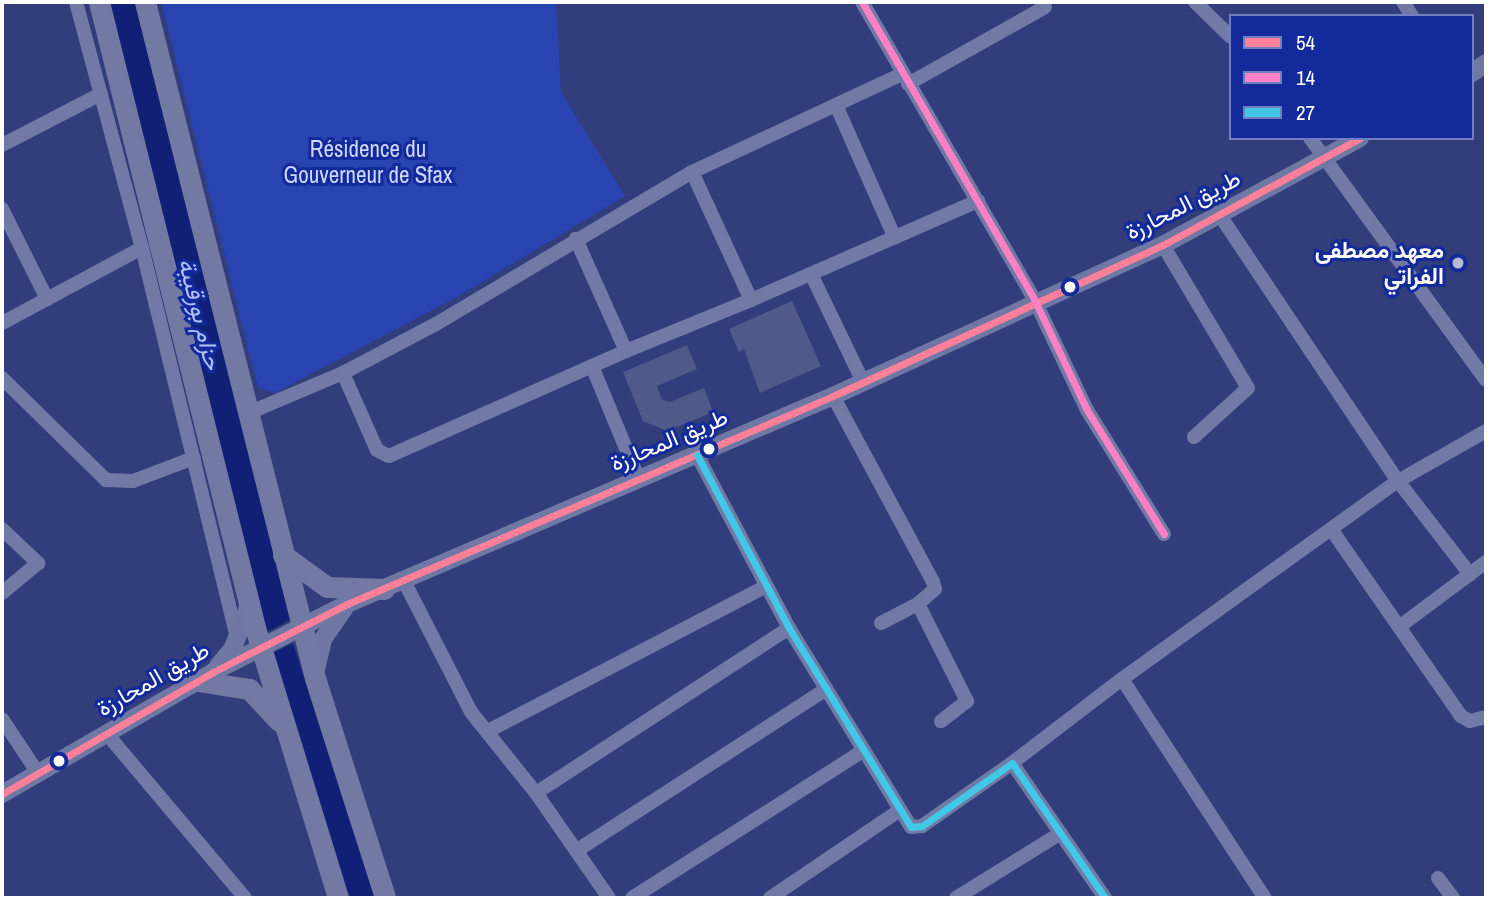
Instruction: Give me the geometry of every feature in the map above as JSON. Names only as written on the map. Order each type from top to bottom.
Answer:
[{"type":"highway","points":[[99,2],[249,605],[263,646],[284,728],[338,898]]},
{"type":"highway","points":[[145,2],[283,555],[299,629],[385,898]]},
{"type":"highway","points":[[283,555],[327,587],[384,589]]},
{"type":"highway","points":[[205,676],[249,689],[284,728]]},
{"type":"main road","name":"طريق المحارزة","points":[[2,794],[205,676],[348,604],[833,396],[1035,301],[1163,245],[1356,140]]},
{"type":"main road","points":[[315,678],[323,639],[348,604]]},
{"type":"main road","points":[[205,676],[237,639],[249,605]]},
{"type":"street","points":[[75,2],[142,248],[237,639]]},
{"type":"street","points":[[862,2],[1035,301],[1087,410],[1164,534]]},
{"type":"street","points":[[1195,2],[1229,35]]},
{"type":"street","points":[[246,414],[343,373],[457,312],[692,172],[836,105],[905,79],[1047,4]]},
{"type":"street","points":[[2,145],[101,94]]},
{"type":"street","points":[[836,105],[895,238]]},
{"type":"street","points":[[1312,140],[1486,380]]},
{"type":"street","points":[[692,172],[751,300]]},
{"type":"street","points":[[343,373],[377,450],[389,456],[626,351],[812,276],[978,201]]},
{"type":"street","points":[[2,209],[47,299]]},
{"type":"street","points":[[1219,214],[1398,481],[1470,574]]},
{"type":"street","points":[[576,239],[626,351]]},
{"type":"street","points":[[1163,245],[1248,388],[1194,437]]},
{"type":"street","points":[[2,323],[142,248]]},
{"type":"street","points":[[812,276],[863,382]]},
{"type":"street","points":[[592,366],[639,480]]},
{"type":"street","points":[[2,378],[106,481],[134,481],[194,458]]},
{"type":"street","points":[[833,396],[935,589],[918,604],[881,623]]},
{"type":"street","points":[[697,455],[789,628],[900,810],[911,827],[918,829],[1012,764],[1122,678],[1398,481],[1486,431]]},
{"type":"street","points":[[2,529],[38,563],[2,593]]},
{"type":"street","points":[[1331,529],[1461,716],[1470,721],[1486,717]]},
{"type":"street","points":[[1399,627],[1486,562]]},
{"type":"street","points":[[404,580],[471,712],[536,793],[609,898]]},
{"type":"street","points":[[488,731],[766,586]]},
{"type":"street","points":[[918,604],[967,694],[964,706],[941,720]]},
{"type":"street","points":[[536,793],[789,628]]},
{"type":"street","points":[[1122,678],[1265,898]]},
{"type":"street","points":[[576,851],[826,689]]},
{"type":"street","points":[[2,719],[38,773]]},
{"type":"street","points":[[107,734],[245,898]]},
{"type":"street","points":[[632,898],[864,750]]},
{"type":"street","points":[[1012,764],[1105,898]]},
{"type":"street","points":[[769,898],[900,810]]},
{"type":"street","points":[[956,898],[1061,833]]},
{"type":"street","points":[[1438,878],[1453,898]]},
{"type":"green space","name":"Résidence du Gouverneur de Sfax","points":[[161,2],[556,2],[561,92],[625,196],[459,296],[275,393],[258,388]]},
{"type":"water","name":"حزام بورقيبة","points":[[106,2],[136,2],[290,620],[267,632]]},
{"type":"water","points":[[293,643],[377,898],[346,898],[271,654]]},
{"type":"building","points":[[792,301],[821,366],[760,393],[744,349],[739,352],[729,329]]},
{"type":"building","points":[[687,345],[697,369],[657,386],[662,400],[670,402],[704,388],[713,412],[667,431],[643,421],[623,372]]},
{"type":"transit line","name":"14","points":[[862,2],[1035,301],[1087,410],[1164,534]]},
{"type":"transit line","name":"54","points":[[2,794],[213,672],[347,604],[833,396],[1163,245],[1356,140]]},
{"type":"transit line","name":"27","points":[[697,455],[789,628],[911,827],[922,826],[1012,763],[1105,898]]},
{"type":"place","name":"معهد مصطفى الفراتي","points":[[1458,263]]}]
